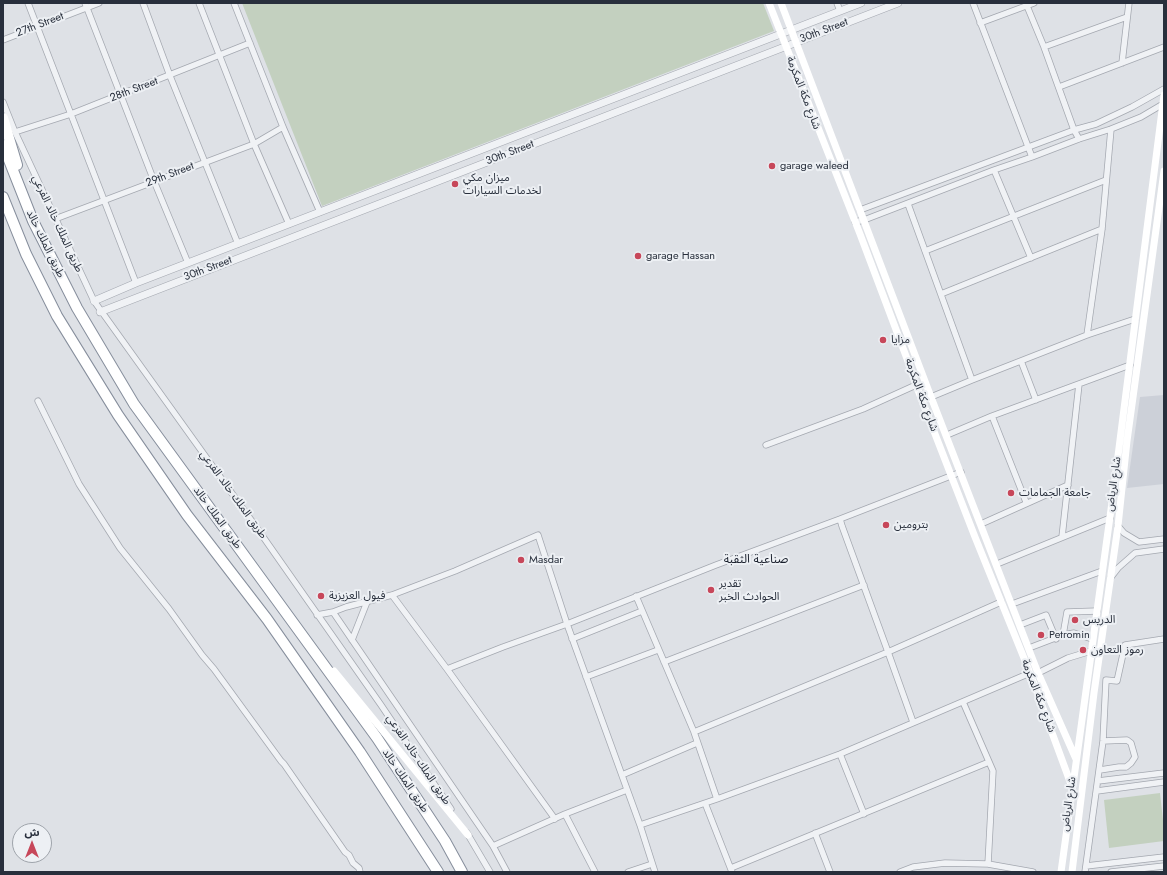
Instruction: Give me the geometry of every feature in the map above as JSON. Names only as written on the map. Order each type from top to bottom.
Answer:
[{"type":"highway","points":[[3,118],[33,221]]},
{"type":"highway","name":"طريق الملك خالد","points":[[3,146],[33,221],[76,308],[134,404],[377,738],[445,841],[462,872]]},
{"type":"highway","name":"طريق الملك خالد","points":[[3,197],[26,254],[57,316],[118,415],[187,515],[267,619],[360,752],[438,872]]},
{"type":"highway","points":[[426,854],[434,872]]},
{"type":"main road","name":"شارع مكة المكرمة","points":[[768,3],[855,222],[1000,602],[1030,673],[1072,787]]},
{"type":"main road","name":"شارع مكة المكرمة","points":[[781,3],[1038,673],[1076,759]]},
{"type":"main road","name":"شارع الرياض","points":[[1061,872],[1092,639],[1110,518],[1164,95]]},
{"type":"main road","name":"شارع الرياض","points":[[1072,872],[1086,771],[1094,693],[1109,579],[1118,526],[1127,441],[1164,170]]},
{"type":"main road","points":[[1139,288],[1148,289]]},
{"type":"main road","points":[[986,564],[995,571],[998,567]]},
{"type":"main road","points":[[285,613],[367,710],[468,835]]},
{"type":"main road","points":[[1086,689],[1090,693],[1094,693]]},
{"type":"main road","points":[[1066,738],[1079,734]]},
{"type":"street","points":[[28,3],[136,283]]},
{"type":"street","name":"27th Street","points":[[3,40],[86,5],[99,3]]},
{"type":"street","points":[[143,3],[170,76],[238,244]]},
{"type":"street","points":[[199,3],[254,144],[289,224]]},
{"type":"street","points":[[234,3],[283,127],[320,212]]},
{"type":"street","points":[[837,3],[840,11]]},
{"type":"street","name":"30th Street","points":[[94,301],[136,283],[861,3]]},
{"type":"street","name":"30th Street","points":[[100,312],[898,3]]},
{"type":"street","points":[[973,3],[1032,157]]},
{"type":"street","points":[[980,23],[1034,3]]},
{"type":"street","points":[[1122,63],[1129,3]]},
{"type":"street","points":[[86,5],[154,181],[188,263]]},
{"type":"street","points":[[1027,6],[1079,140]]},
{"type":"street","points":[[1044,47],[1127,18]]},
{"type":"street","name":"28th Street","points":[[15,132],[71,114],[250,43]]},
{"type":"street","points":[[1059,87],[1164,46]]},
{"type":"street","points":[[860,210],[1074,130],[1096,124],[1164,89]]},
{"type":"street","name":"طريق الملك خالد الفرعي","points":[[3,102],[15,132],[55,219],[100,312],[259,531],[385,711],[468,835],[490,872]]},
{"type":"street","points":[[855,222],[908,204],[994,170],[1111,130],[1141,117],[1163,104]]},
{"type":"street","name":"29th Street","points":[[55,219],[254,144],[283,127]]},
{"type":"street","points":[[1087,335],[1102,229],[1111,130]]},
{"type":"street","points":[[994,170],[1031,258]]},
{"type":"street","points":[[925,251],[1106,180]]},
{"type":"street","points":[[908,204],[972,380]]},
{"type":"street","points":[[941,294],[1102,229]]},
{"type":"street","points":[[931,397],[1087,335],[1135,319]]},
{"type":"street","points":[[1021,361],[1036,400]]},
{"type":"street","points":[[947,435],[992,416],[1130,366]]},
{"type":"street","points":[[1062,537],[1079,384]]},
{"type":"street","points":[[766,445],[863,409],[916,385]]},
{"type":"street","points":[[38,401],[78,484],[120,548],[169,609],[214,669],[284,764],[345,852],[349,855],[353,863],[359,868],[360,872]]},
{"type":"street","points":[[992,416],[1026,502]]},
{"type":"street","points":[[447,669],[503,646],[567,624],[636,596],[961,472]]},
{"type":"street","points":[[981,524],[1026,502],[1068,485]]},
{"type":"street","points":[[840,518],[913,722]]},
{"type":"street","points":[[998,567],[1062,537],[1110,518]]},
{"type":"street","points":[[1118,526],[1124,533],[1139,542],[1164,539]]},
{"type":"street","points":[[317,615],[392,596],[455,571],[538,535],[572,639],[640,825],[655,872]]},
{"type":"street","points":[[1139,542],[1139,552]]},
{"type":"street","points":[[1109,579],[1118,568],[1135,553],[1164,549]]},
{"type":"street","points":[[1012,604],[1102,571]]},
{"type":"street","points":[[664,662],[864,585]]},
{"type":"street","points":[[392,596],[447,669],[555,819]]},
{"type":"street","points":[[636,596],[694,732],[717,799]]},
{"type":"street","points":[[352,640],[367,602]]},
{"type":"street","points":[[694,732],[888,652],[1000,602]]},
{"type":"street","points":[[572,639],[642,610]]},
{"type":"street","points":[[1063,635],[1067,612],[1097,611]]},
{"type":"street","points":[[333,612],[493,846],[507,872]]},
{"type":"street","points":[[1020,624],[1046,615],[1056,638]]},
{"type":"street","points":[[1029,648],[1063,635],[1074,633],[1092,639]]},
{"type":"street","points":[[1164,639],[1125,645],[1117,681],[1106,680],[1100,770],[1085,869],[1164,856]]},
{"type":"street","points":[[586,676],[658,650]]},
{"type":"street","points":[[1038,673],[1068,658],[1091,651]]},
{"type":"street","points":[[640,825],[717,799],[840,754],[1030,673]]},
{"type":"street","points":[[963,702],[993,771],[988,864]]},
{"type":"street","points":[[1100,770],[1126,767],[1131,763],[1134,757],[1134,750],[1131,743],[1127,740],[1103,741]]},
{"type":"street","points":[[622,775],[697,743]]},
{"type":"street","points":[[840,754],[864,814]]},
{"type":"street","points":[[705,803],[732,870],[815,833],[989,762]]},
{"type":"street","points":[[1098,781],[1164,773]]},
{"type":"street","points":[[1096,791],[1164,782]]},
{"type":"street","points":[[493,846],[565,814],[627,790]]},
{"type":"street","points":[[565,814],[595,872]]},
{"type":"street","points":[[815,833],[830,872]]},
{"type":"street","points":[[900,872],[913,867],[945,863],[988,864],[1033,872]]},
{"type":"street","points":[[628,872],[652,864]]},
{"type":"street","points":[[1111,872],[1164,866]]},
{"type":"shaded area","points":[[1164,395],[1164,484],[1127,488],[1140,397]]},
{"type":"green space","points":[[242,3],[763,3],[774,31],[322,206]]},
{"type":"green space","points":[[1160,793],[1164,841],[1109,848],[1104,800]]},
{"type":"place","name":"garage waleed","points":[[772,166]]},
{"type":"place","name":"ميزان مكي لخدمات السيارات","points":[[455,184]]},
{"type":"place","name":"garage Hassan","points":[[638,256]]},
{"type":"place","name":"مزايا","points":[[883,340]]},
{"type":"place","name":"جامعة الجمامات","points":[[1011,493]]},
{"type":"place","name":"بترومين","points":[[886,525]]},
{"type":"place","name":"Masdar","points":[[521,560]]},
{"type":"place","name":"تقدير الحوادث الخبر","points":[[711,590]]},
{"type":"place","name":"فيول العزيزية","points":[[321,596]]},
{"type":"place","name":"الدريس","points":[[1075,620]]},
{"type":"place","name":"Petromin","points":[[1041,635]]},
{"type":"place","name":"رموز التعاون","points":[[1083,650]]},
{"type":"district","name":"صناعية الثقبة","points":[[756,560]]}]
